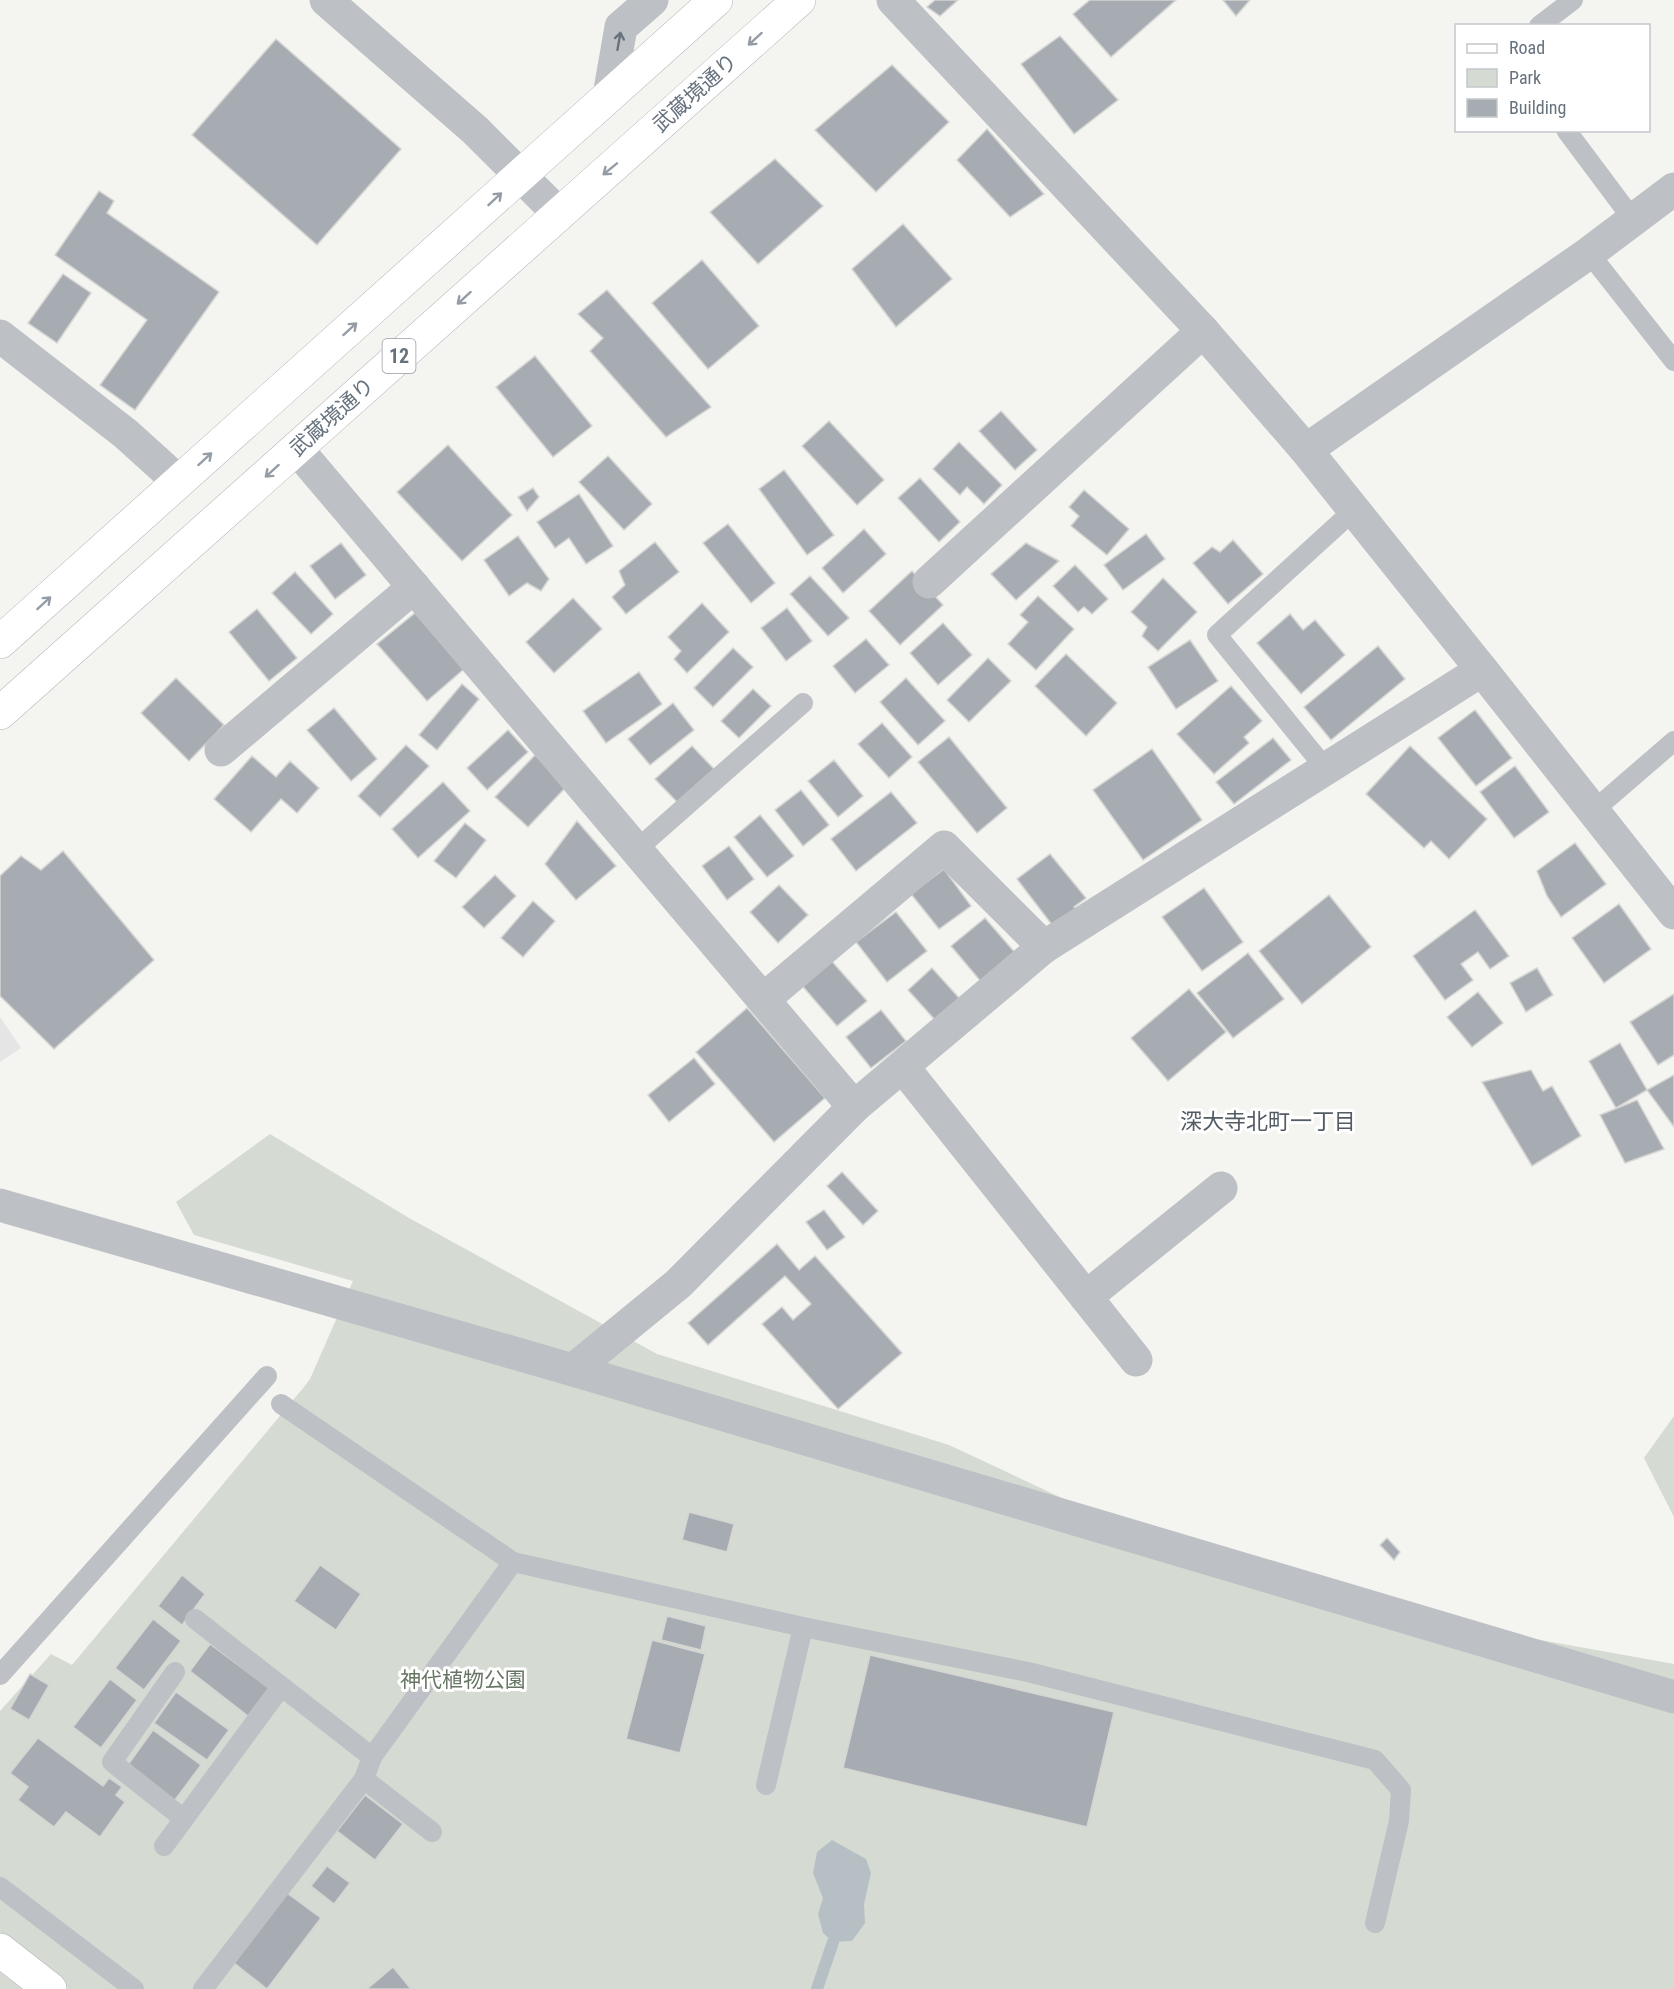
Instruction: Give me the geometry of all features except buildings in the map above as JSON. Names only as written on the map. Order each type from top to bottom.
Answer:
[{"type":"main road","name":"12","points":[[0,642],[716,0]]},
{"type":"main road","name":"武蔵境通り","points":[[0,713],[799,0]]},
{"type":"main road","points":[[0,1950],[50,1989]]},
{"type":"street","points":[[326,0],[476,130],[559,214]]},
{"type":"street","points":[[609,96],[621,27],[651,0]]},
{"type":"street","points":[[893,0],[1203,331],[1306,450],[1674,913]]},
{"type":"street","points":[[1306,450],[1589,253],[1674,189]]},
{"type":"street","points":[[929,582],[1203,331]]},
{"type":"street","points":[[0,336],[126,434],[179,482]]},
{"type":"street","points":[[297,449],[854,1107]]},
{"type":"street","points":[[221,750],[414,587]]},
{"type":"street","points":[[573,1370],[678,1284],[854,1107],[1044,947],[1482,670]]},
{"type":"street","points":[[764,999],[944,847],[1044,947]]},
{"type":"street","points":[[903,1066],[1136,1359]]},
{"type":"street","points":[[1086,1297],[1221,1188]]},
{"type":"street","points":[[0,1204],[573,1370],[1674,1697]]},
{"type":"lane","points":[[1542,24],[1573,0]]},
{"type":"lane","points":[[1567,132],[1634,221]]},
{"type":"lane","points":[[1589,253],[1674,361]]},
{"type":"lane","points":[[1326,769],[1217,635],[1354,510]]},
{"type":"lane","points":[[636,850],[803,704]]},
{"type":"lane","points":[[1593,811],[1674,741]]},
{"type":"lane","points":[[0,1675],[267,1376]]},
{"type":"lane","points":[[281,1404],[513,1562],[803,1627],[1028,1672],[1375,1760],[1401,1790],[1399,1821],[1375,1923]]},
{"type":"lane","points":[[203,1989],[364,1779],[372,1757],[513,1562]]},
{"type":"lane","points":[[195,1619],[372,1757]]},
{"type":"lane","points":[[766,1785],[803,1627]]},
{"type":"lane","points":[[176,1672],[112,1762],[184,1819]]},
{"type":"lane","points":[[164,1846],[282,1687]]},
{"type":"lane","points":[[364,1779],[432,1832]]},
{"type":"lane","points":[[0,1887],[134,1989]]},
{"type":"shaded area","points":[[0,1017],[21,1048],[0,1062]]},
{"type":"shaded area","points":[[832,1840],[866,1859],[871,1873],[864,1904],[865,1923],[852,1941],[833,1942],[823,1933],[818,1914],[823,1898],[813,1873],[817,1852]]},
{"type":"green space","name":"神代植物公園","points":[[270,1134],[409,1218],[657,1354],[949,1445],[1256,1589],[1674,1664],[1674,1989],[0,1989],[0,1711],[51,1654],[72,1665],[304,1387],[310,1379],[353,1281],[194,1235],[176,1202]]},
{"type":"green space","points":[[1674,1416],[1674,1517],[1644,1458]]},
{"type":"waterway","points":[[817,1989],[833,1942]]},
{"type":"district","name":"深大寺北町一丁目","points":[[1268,1121]]}]
